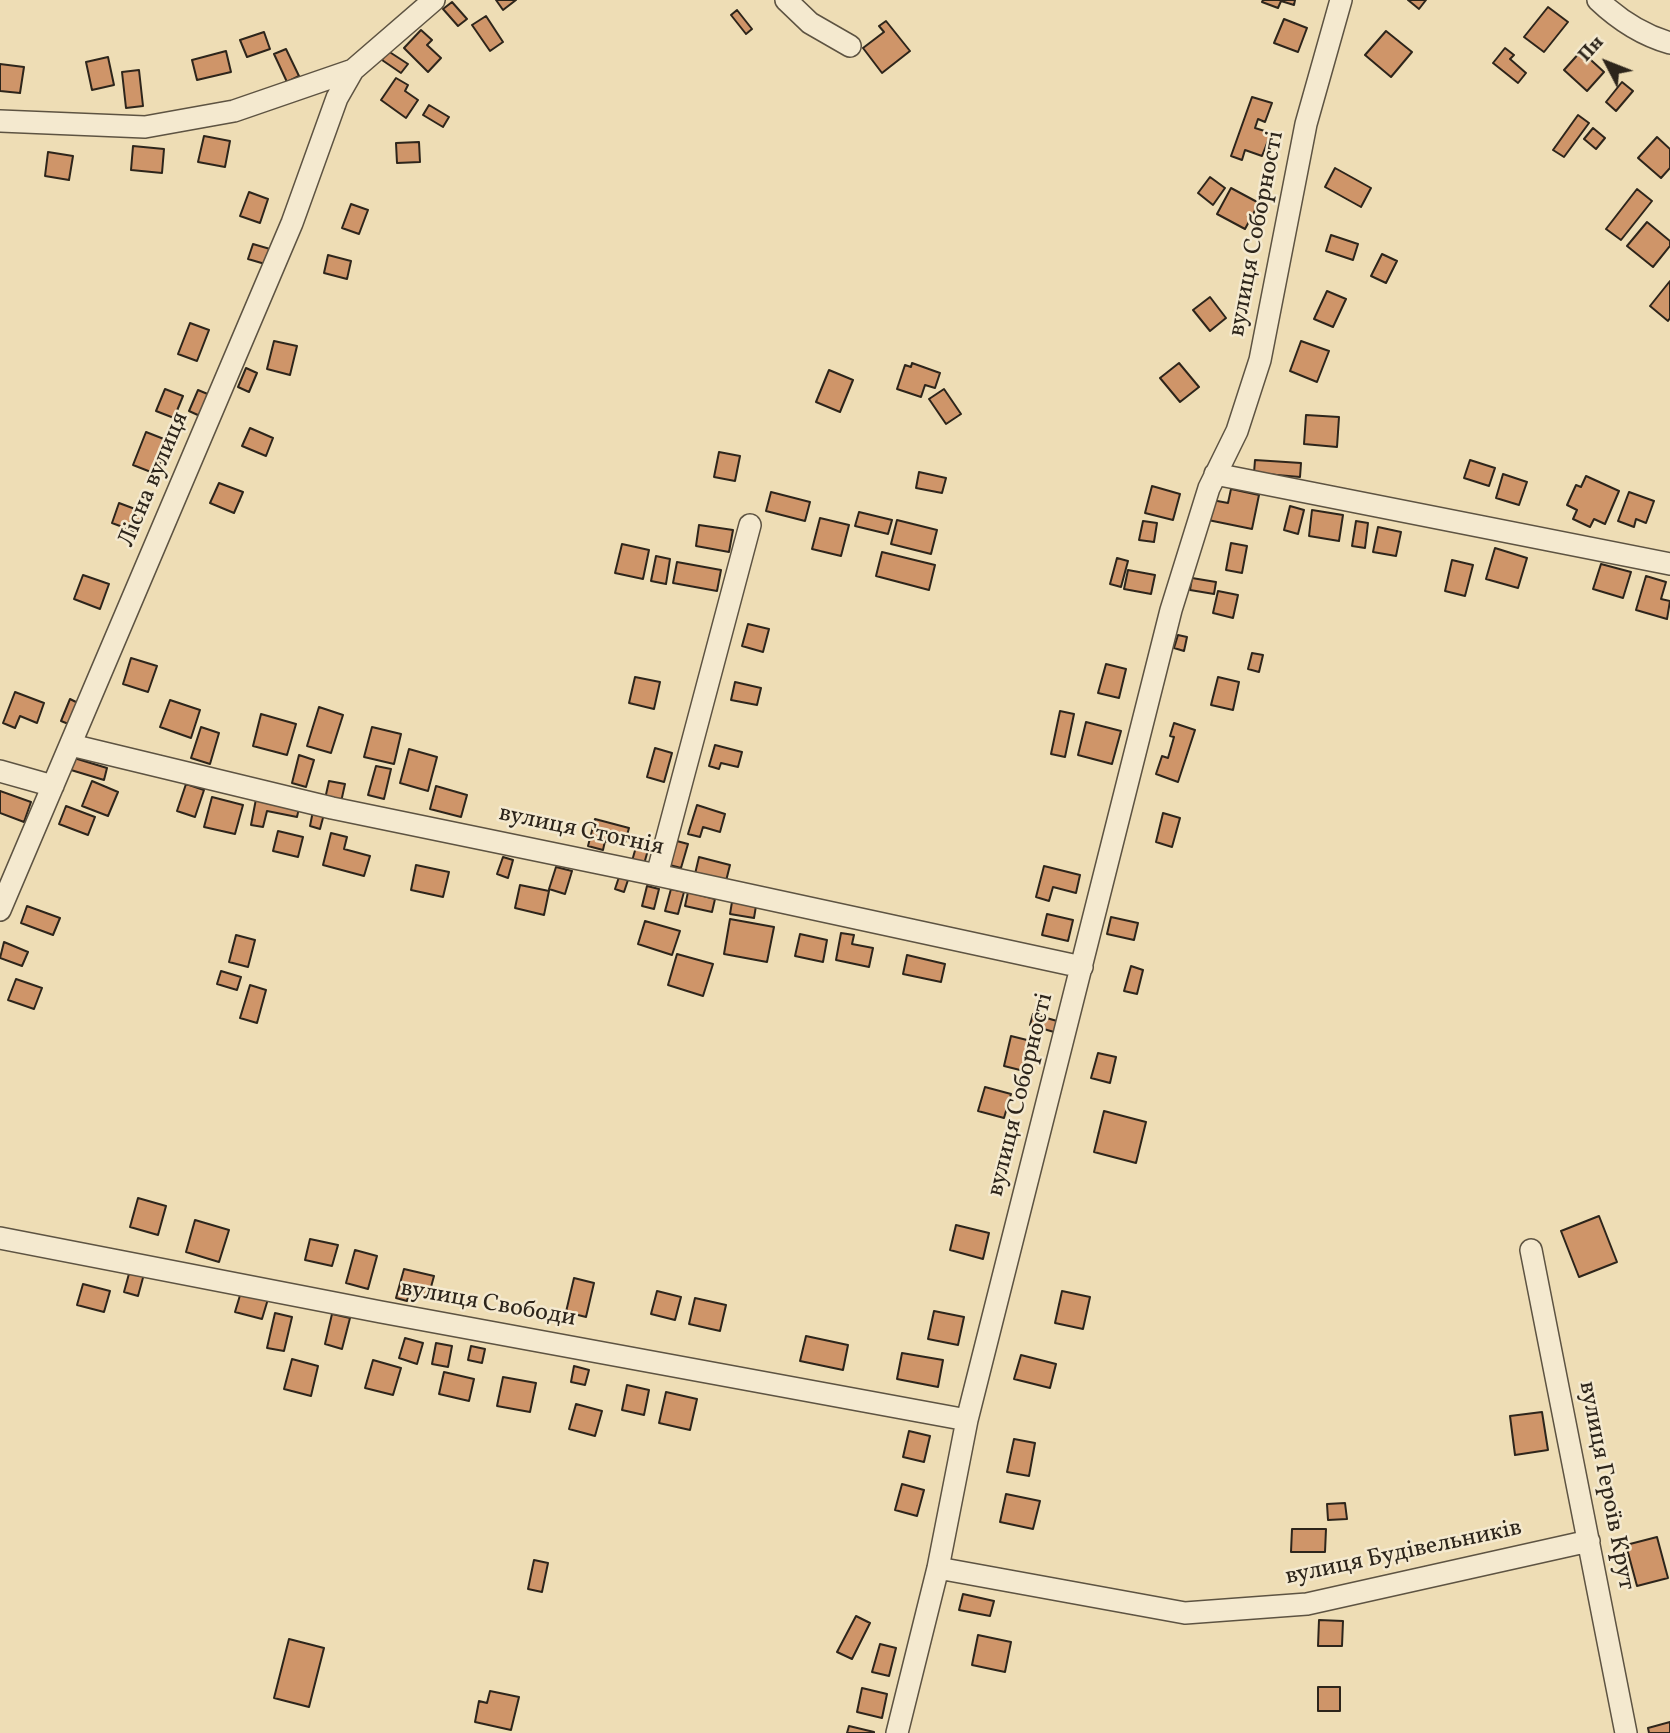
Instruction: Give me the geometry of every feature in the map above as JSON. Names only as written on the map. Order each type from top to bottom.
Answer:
[{"type":"street","points":[[0,121],[145,127],[234,111],[353,70],[434,0]]},
{"type":"street","points":[[786,0],[810,23],[850,46]]},
{"type":"street","name":"вулиця Соборності","points":[[897,1733],[938,1568],[967,1420],[1171,610],[1215,474],[1237,431],[1260,360],[1306,124],[1341,0]]},
{"type":"street","points":[[1598,0],[1631,27],[1652,38],[1670,43]]},
{"type":"street","name":"Лісна вулиця","points":[[0,910],[287,236],[337,98],[353,70]]},
{"type":"street","points":[[1215,474],[1670,564]]},
{"type":"street","points":[[657,875],[750,525]]},
{"type":"street","name":"вулиця Стогнія","points":[[71,745],[332,808],[1082,967]]},
{"type":"street","points":[[0,771],[53,786]]},
{"type":"street","name":"вулиця Свободи","points":[[0,1238],[394,1315],[967,1420]]},
{"type":"street","name":"вулиця Героїв Крут","points":[[1531,1250],[1626,1733]]},
{"type":"street","name":"вулиця Будівельників","points":[[938,1568],[1185,1613],[1307,1604],[1588,1541]]},
{"type":"building","points":[[496,0],[516,0],[503,10]]},
{"type":"building","points":[[1295,0],[1294,5],[1281,1],[1278,8],[1262,2]]},
{"type":"building","points":[[1408,0],[1426,0],[1419,9]]},
{"type":"building","points":[[452,2],[467,19],[458,26],[443,9]]},
{"type":"building","points":[[1548,7],[1568,22],[1544,52],[1524,37]]},
{"type":"building","points":[[737,10],[752,29],[746,34],[731,15]]},
{"type":"building","points":[[486,16],[503,42],[490,51],[472,25]]},
{"type":"building","points":[[1284,19],[1307,28],[1298,52],[1274,43]]},
{"type":"building","points":[[886,21],[910,51],[882,73],[863,48],[884,32],[879,26]]},
{"type":"building","points":[[421,30],[432,40],[427,45],[441,58],[428,72],[404,48]]},
{"type":"building","points":[[1386,31],[1412,52],[1391,77],[1365,55]]},
{"type":"building","points":[[264,32],[270,49],[247,57],[240,40]]},
{"type":"building","points":[[1505,48],[1514,55],[1510,59],[1526,73],[1518,83],[1493,63]]},
{"type":"building","points":[[286,49],[299,76],[287,82],[274,54]]},
{"type":"building","points":[[226,51],[231,72],[197,80],[192,60]]},
{"type":"building","points":[[388,51],[408,64],[401,73],[382,60]]},
{"type":"building","points":[[1581,51],[1604,72],[1587,91],[1564,70]]},
{"type":"building","points":[[108,57],[114,85],[92,90],[86,62]]},
{"type":"building","points":[[0,64],[24,67],[20,93],[0,91]]},
{"type":"building","points":[[139,70],[143,106],[126,108],[122,72]]},
{"type":"building","points":[[396,78],[408,85],[405,91],[418,100],[406,118],[381,100]]},
{"type":"building","points":[[1622,82],[1633,91],[1616,111],[1606,102]]},
{"type":"building","points":[[1252,97],[1272,103],[1265,122],[1258,119],[1255,128],[1271,133],[1262,156],[1245,150],[1242,160],[1231,156]]},
{"type":"building","points":[[429,105],[449,117],[443,127],[423,115]]},
{"type":"building","points":[[1578,115],[1589,123],[1564,157],[1553,150]]},
{"type":"building","points":[[1593,128],[1605,138],[1596,149],[1584,139]]},
{"type":"building","points":[[204,136],[230,141],[225,167],[198,162]]},
{"type":"building","points":[[1657,137],[1670,149],[1670,168],[1661,178],[1638,158]]},
{"type":"building","points":[[419,142],[420,162],[397,163],[396,143]]},
{"type":"building","points":[[133,146],[164,149],[162,173],[131,170]]},
{"type":"building","points":[[48,152],[73,156],[69,180],[45,176]]},
{"type":"building","points":[[1335,168],[1371,188],[1361,207],[1325,187]]},
{"type":"building","points":[[1210,177],[1225,188],[1213,205],[1198,193]]},
{"type":"building","points":[[1231,188],[1259,203],[1245,229],[1217,214]]},
{"type":"building","points":[[1637,189],[1652,201],[1621,240],[1606,229]]},
{"type":"building","points":[[249,192],[268,199],[260,223],[240,216]]},
{"type":"building","points":[[351,204],[368,210],[359,234],[342,228]]},
{"type":"building","points":[[1647,222],[1670,241],[1670,246],[1653,267],[1627,246]]},
{"type":"building","points":[[1331,235],[1358,244],[1353,260],[1326,251]]},
{"type":"building","points":[[253,244],[270,249],[265,264],[248,259]]},
{"type":"building","points":[[1382,254],[1397,261],[1386,283],[1371,276]]},
{"type":"building","points":[[328,255],[351,261],[347,279],[324,273]]},
{"type":"building","points":[[1670,281],[1670,318],[1668,321],[1650,306]]},
{"type":"building","points":[[1327,291],[1346,299],[1333,327],[1314,319]]},
{"type":"building","points":[[1210,297],[1226,318],[1210,331],[1193,310]]},
{"type":"building","points":[[190,323],[209,330],[197,361],[178,354]]},
{"type":"building","points":[[274,341],[297,346],[290,375],[267,369]]},
{"type":"building","points":[[1301,341],[1329,351],[1317,382],[1290,371]]},
{"type":"building","points":[[912,363],[940,373],[935,388],[925,385],[921,397],[897,389],[905,365],[911,367]]},
{"type":"building","points":[[1179,363],[1199,387],[1180,402],[1160,378]]},
{"type":"building","points":[[246,368],[257,373],[249,392],[238,387]]},
{"type":"building","points":[[829,370],[853,380],[840,412],[816,402]]},
{"type":"building","points":[[165,389],[183,396],[174,418],[156,411]]},
{"type":"building","points":[[944,389],[961,414],[946,424],[929,399]]},
{"type":"building","points":[[198,390],[210,395],[200,416],[189,411]]},
{"type":"building","points":[[1306,415],[1339,417],[1337,447],[1304,444]]},
{"type":"building","points":[[250,428],[273,438],[266,456],[242,446]]},
{"type":"building","points":[[146,432],[169,441],[156,474],[133,465]]},
{"type":"building","points":[[719,452],[740,456],[735,481],[714,477]]},
{"type":"building","points":[[1255,460],[1301,463],[1300,477],[1254,473]]},
{"type":"building","points":[[1470,460],[1495,468],[1489,486],[1464,478]]},
{"type":"building","points":[[919,472],[946,478],[942,493],[916,488]]},
{"type":"building","points":[[1503,474],[1527,482],[1519,505],[1496,498]]},
{"type":"building","points":[[1586,476],[1619,491],[1605,524],[1594,519],[1590,527],[1573,519],[1577,510],[1567,505],[1576,485],[1581,487]]},
{"type":"building","points":[[219,483],[243,492],[234,513],[210,503]]},
{"type":"building","points":[[1152,486],[1180,494],[1173,520],[1145,513]]},
{"type":"building","points":[[1231,489],[1259,495],[1252,529],[1208,520],[1212,500],[1228,503]]},
{"type":"building","points":[[771,492],[810,502],[805,521],[766,511]]},
{"type":"building","points":[[1629,492],[1654,501],[1646,523],[1636,519],[1634,527],[1618,521]]},
{"type":"building","points":[[119,503],[143,512],[136,532],[112,523]]},
{"type":"building","points":[[1290,506],[1304,510],[1298,534],[1284,530]]},
{"type":"building","points":[[1312,510],[1343,515],[1339,541],[1309,536]]},
{"type":"building","points":[[859,512],[892,520],[888,534],[855,526]]},
{"type":"building","points":[[820,518],[849,525],[841,556],[812,549]]},
{"type":"building","points":[[897,520],[937,530],[931,554],[891,544]]},
{"type":"building","points":[[1143,521],[1157,523],[1154,542],[1139,540]]},
{"type":"building","points":[[1356,521],[1368,523],[1365,548],[1352,546]]},
{"type":"building","points":[[699,525],[733,530],[729,552],[696,546]]},
{"type":"building","points":[[1378,527],[1401,532],[1396,556],[1373,552]]},
{"type":"building","points":[[1231,543],[1247,546],[1242,573],[1226,570]]},
{"type":"building","points":[[622,544],[649,550],[643,579],[615,573]]},
{"type":"building","points":[[1495,548],[1527,558],[1518,588],[1486,579]]},
{"type":"building","points":[[882,552],[935,565],[929,590],[876,576]]},
{"type":"building","points":[[656,556],[670,559],[666,584],[651,581]]},
{"type":"building","points":[[1117,558],[1128,561],[1121,587],[1110,584]]},
{"type":"building","points":[[1452,560],[1473,565],[1465,596],[1445,591]]},
{"type":"building","points":[[677,562],[721,570],[717,591],[673,583]]},
{"type":"building","points":[[1601,564],[1631,572],[1623,598],[1593,589]]},
{"type":"building","points":[[1128,570],[1155,575],[1151,594],[1124,589]]},
{"type":"building","points":[[83,575],[109,584],[100,609],[74,599]]},
{"type":"building","points":[[1646,576],[1666,582],[1661,599],[1670,601],[1667,619],[1636,610]]},
{"type":"building","points":[[1192,578],[1216,582],[1214,594],[1190,590]]},
{"type":"building","points":[[1218,591],[1238,595],[1233,618],[1213,613]]},
{"type":"building","points":[[748,624],[769,629],[763,652],[742,646]]},
{"type":"building","points":[[1178,635],[1187,637],[1184,651],[1174,648]]},
{"type":"building","points":[[1252,653],[1263,655],[1259,672],[1248,669]]},
{"type":"building","points":[[131,658],[157,666],[148,692],[123,684]]},
{"type":"building","points":[[1106,664],[1126,669],[1119,698],[1098,693]]},
{"type":"building","points":[[635,677],[660,682],[654,709],[629,703]]},
{"type":"building","points":[[1218,677],[1239,682],[1233,710],[1211,705]]},
{"type":"building","points":[[735,682],[761,688],[757,705],[731,700]]},
{"type":"building","points":[[15,692],[44,703],[37,723],[20,716],[15,728],[3,723]]},
{"type":"building","points":[[70,699],[80,704],[71,725],[61,721]]},
{"type":"building","points":[[170,700],[200,710],[191,738],[160,727]]},
{"type":"building","points":[[319,707],[343,715],[331,753],[307,746]]},
{"type":"building","points":[[1060,711],[1074,714],[1065,757],[1051,754]]},
{"type":"building","points":[[261,714],[296,724],[287,755],[253,746]]},
{"type":"building","points":[[1086,722],[1121,731],[1112,764],[1078,755]]},
{"type":"building","points":[[1174,723],[1195,730],[1178,782],[1156,774],[1162,756],[1168,758],[1174,737],[1170,736]]},
{"type":"building","points":[[201,727],[219,733],[210,764],[191,758]]},
{"type":"building","points":[[372,727],[401,734],[394,764],[364,757]]},
{"type":"building","points":[[715,745],[742,752],[738,767],[721,763],[719,769],[709,766]]},
{"type":"building","points":[[655,748],[672,753],[664,782],[647,777]]},
{"type":"building","points":[[409,749],[437,757],[428,791],[400,783]]},
{"type":"building","points":[[299,755],[314,760],[306,787],[292,783]]},
{"type":"building","points":[[74,758],[107,768],[104,780],[71,770]]},
{"type":"building","points":[[376,766],[391,769],[384,799],[368,795]]},
{"type":"building","points":[[92,781],[118,792],[108,816],[82,806]]},
{"type":"building","points":[[329,781],[345,784],[341,802],[325,799]]},
{"type":"building","points":[[186,784],[204,790],[195,817],[177,811]]},
{"type":"building","points":[[436,786],[467,795],[461,817],[430,809]]},
{"type":"building","points":[[0,791],[31,802],[24,822],[0,813]]},
{"type":"building","points":[[212,797],[243,805],[235,834],[204,827]]},
{"type":"building","points":[[256,799],[299,808],[297,817],[267,811],[263,827],[251,825]]},
{"type":"building","points":[[697,805],[725,814],[720,832],[703,827],[700,837],[688,834]]},
{"type":"building","points":[[66,806],[95,817],[88,835],[59,824]]},
{"type":"building","points":[[313,811],[324,814],[320,829],[310,826]]},
{"type":"building","points":[[1163,813],[1180,818],[1172,847],[1156,842]]},
{"type":"building","points":[[595,819],[629,828],[624,846],[605,841],[603,850],[588,846]]},
{"type":"building","points":[[278,831],[303,837],[298,857],[273,851]]},
{"type":"building","points":[[331,833],[347,837],[344,849],[370,856],[364,876],[323,865]]},
{"type":"building","points":[[638,840],[650,843],[644,864],[632,861]]},
{"type":"building","points":[[673,840],[688,844],[681,868],[666,864]]},
{"type":"building","points":[[503,857],[513,860],[508,878],[497,874]]},
{"type":"building","points":[[699,857],[730,865],[726,881],[695,874]]},
{"type":"building","points":[[416,865],[449,872],[443,897],[411,890]]},
{"type":"building","points":[[1044,866],[1080,875],[1076,893],[1053,887],[1049,901],[1036,897]]},
{"type":"building","points":[[556,867],[572,871],[565,894],[549,889]]},
{"type":"building","points":[[619,877],[628,880],[624,892],[615,889]]},
{"type":"building","points":[[520,885],[549,891],[544,915],[515,908]]},
{"type":"building","points":[[647,886],[659,889],[654,909],[642,906]]},
{"type":"building","points":[[671,889],[684,892],[678,914],[665,911]]},
{"type":"building","points":[[688,892],[715,899],[712,912],[685,906]]},
{"type":"building","points":[[732,902],[756,906],[754,918],[730,914]]},
{"type":"building","points":[[27,906],[60,918],[53,935],[21,923]]},
{"type":"building","points":[[1047,914],[1073,920],[1068,941],[1042,935]]},
{"type":"building","points":[[1111,917],[1138,923],[1134,940],[1107,934]]},
{"type":"building","points":[[730,919],[774,927],[767,962],[724,954]]},
{"type":"building","points":[[645,921],[680,931],[672,955],[638,944]]},
{"type":"building","points":[[841,933],[854,935],[852,944],[873,948],[869,967],[836,960]]},
{"type":"building","points":[[800,934],[827,940],[823,962],[795,956]]},
{"type":"building","points":[[236,935],[255,940],[248,967],[229,962]]},
{"type":"building","points":[[4,942],[28,952],[22,966],[0,958]]},
{"type":"building","points":[[677,954],[713,964],[703,996],[668,985]]},
{"type":"building","points":[[907,955],[945,964],[941,982],[903,974]]},
{"type":"building","points":[[1131,966],[1143,970],[1137,994],[1124,991]]},
{"type":"building","points":[[221,971],[241,977],[237,990],[217,984]]},
{"type":"building","points":[[16,979],[42,988],[34,1009],[8,1000]]},
{"type":"building","points":[[250,985],[266,990],[257,1023],[240,1018]]},
{"type":"building","points":[[1033,1014],[1057,1021],[1054,1032],[1030,1025]]},
{"type":"building","points":[[1011,1036],[1031,1041],[1024,1071],[1004,1066]]},
{"type":"building","points":[[1098,1053],[1116,1057],[1110,1083],[1091,1078]]},
{"type":"building","points":[[985,1087],[1011,1094],[1004,1118],[978,1111]]},
{"type":"building","points":[[1104,1111],[1146,1122],[1136,1163],[1094,1152]]},
{"type":"building","points":[[138,1198],[166,1206],[158,1235],[130,1227]]},
{"type":"building","points":[[1599,1216],[1617,1262],[1579,1277],[1561,1231]]},
{"type":"building","points":[[195,1220],[229,1230],[219,1262],[186,1252]]},
{"type":"building","points":[[956,1225],[989,1233],[983,1259],[950,1250]]},
{"type":"building","points":[[310,1239],[338,1245],[332,1266],[305,1260]]},
{"type":"building","points":[[355,1250],[377,1256],[368,1289],[346,1283]]},
{"type":"building","points":[[404,1269],[434,1276],[428,1298],[409,1293],[407,1301],[396,1298]]},
{"type":"building","points":[[130,1270],[144,1274],[138,1296],[124,1292]]},
{"type":"building","points":[[574,1278],[594,1283],[586,1317],[566,1312]]},
{"type":"building","points":[[83,1284],[110,1291],[104,1312],[77,1305]]},
{"type":"building","points":[[657,1291],[681,1297],[675,1320],[651,1314]]},
{"type":"building","points":[[1062,1291],[1090,1297],[1083,1329],[1055,1323]]},
{"type":"building","points":[[241,1292],[268,1299],[262,1319],[235,1312]]},
{"type":"building","points":[[695,1298],[726,1305],[720,1331],[689,1324]]},
{"type":"building","points":[[934,1311],[964,1317],[958,1345],[928,1339]]},
{"type":"building","points":[[275,1313],[292,1317],[284,1351],[267,1348]]},
{"type":"building","points":[[332,1314],[350,1318],[342,1349],[325,1344]]},
{"type":"building","points":[[806,1336],[848,1345],[843,1370],[800,1361]]},
{"type":"building","points":[[405,1338],[423,1343],[417,1364],[399,1358]]},
{"type":"building","points":[[436,1343],[452,1346],[448,1367],[432,1364]]},
{"type":"building","points":[[471,1346],[485,1349],[482,1363],[468,1360]]},
{"type":"building","points":[[902,1353],[943,1360],[938,1387],[897,1379]]},
{"type":"building","points":[[1021,1355],[1056,1364],[1050,1388],[1014,1379]]},
{"type":"building","points":[[292,1359],[318,1366],[311,1396],[284,1389]]},
{"type":"building","points":[[373,1360],[401,1368],[393,1395],[365,1388]]},
{"type":"building","points":[[574,1366],[589,1370],[585,1385],[571,1382]]},
{"type":"building","points":[[444,1372],[474,1379],[469,1401],[439,1394]]},
{"type":"building","points":[[503,1377],[536,1383],[530,1412],[497,1406]]},
{"type":"building","points":[[627,1385],[649,1390],[644,1415],[622,1410]]},
{"type":"building","points":[[666,1392],[697,1399],[690,1430],[659,1423]]},
{"type":"building","points":[[576,1404],[602,1411],[595,1436],[569,1429]]},
{"type":"building","points":[[1542,1412],[1548,1450],[1515,1455],[1510,1416]]},
{"type":"building","points":[[909,1431],[930,1436],[924,1462],[903,1457]]},
{"type":"building","points":[[1014,1439],[1035,1443],[1029,1476],[1007,1472]]},
{"type":"building","points":[[902,1484],[924,1490],[917,1516],[895,1510]]},
{"type":"building","points":[[1006,1494],[1040,1501],[1033,1529],[1000,1522]]},
{"type":"building","points":[[1345,1503],[1347,1519],[1328,1520],[1327,1504]]},
{"type":"building","points":[[1292,1529],[1326,1529],[1325,1552],[1291,1552]]},
{"type":"building","points":[[1657,1537],[1668,1578],[1637,1586],[1626,1545]]},
{"type":"building","points":[[534,1560],[548,1563],[542,1592],[528,1589]]},
{"type":"building","points":[[963,1594],[994,1601],[990,1616],[959,1610]]},
{"type":"building","points":[[856,1616],[870,1623],[852,1659],[837,1652]]},
{"type":"building","points":[[1319,1620],[1343,1621],[1342,1646],[1318,1646]]},
{"type":"building","points":[[978,1635],[1011,1642],[1005,1672],[972,1665]]},
{"type":"building","points":[[289,1639],[324,1648],[309,1707],[274,1698]]},
{"type":"building","points":[[880,1644],[896,1648],[889,1676],[872,1672]]},
{"type":"building","points":[[1318,1687],[1340,1687],[1340,1711],[1318,1711]]},
{"type":"building","points":[[862,1688],[887,1694],[882,1718],[857,1712]]},
{"type":"building","points":[[490,1691],[519,1697],[511,1730],[475,1722],[479,1701],[487,1703]]},
{"type":"building","points":[[1670,1722],[1670,1733],[1649,1733],[1648,1728]]},
{"type":"building","points":[[849,1726],[874,1732],[874,1733],[847,1733]]}]
